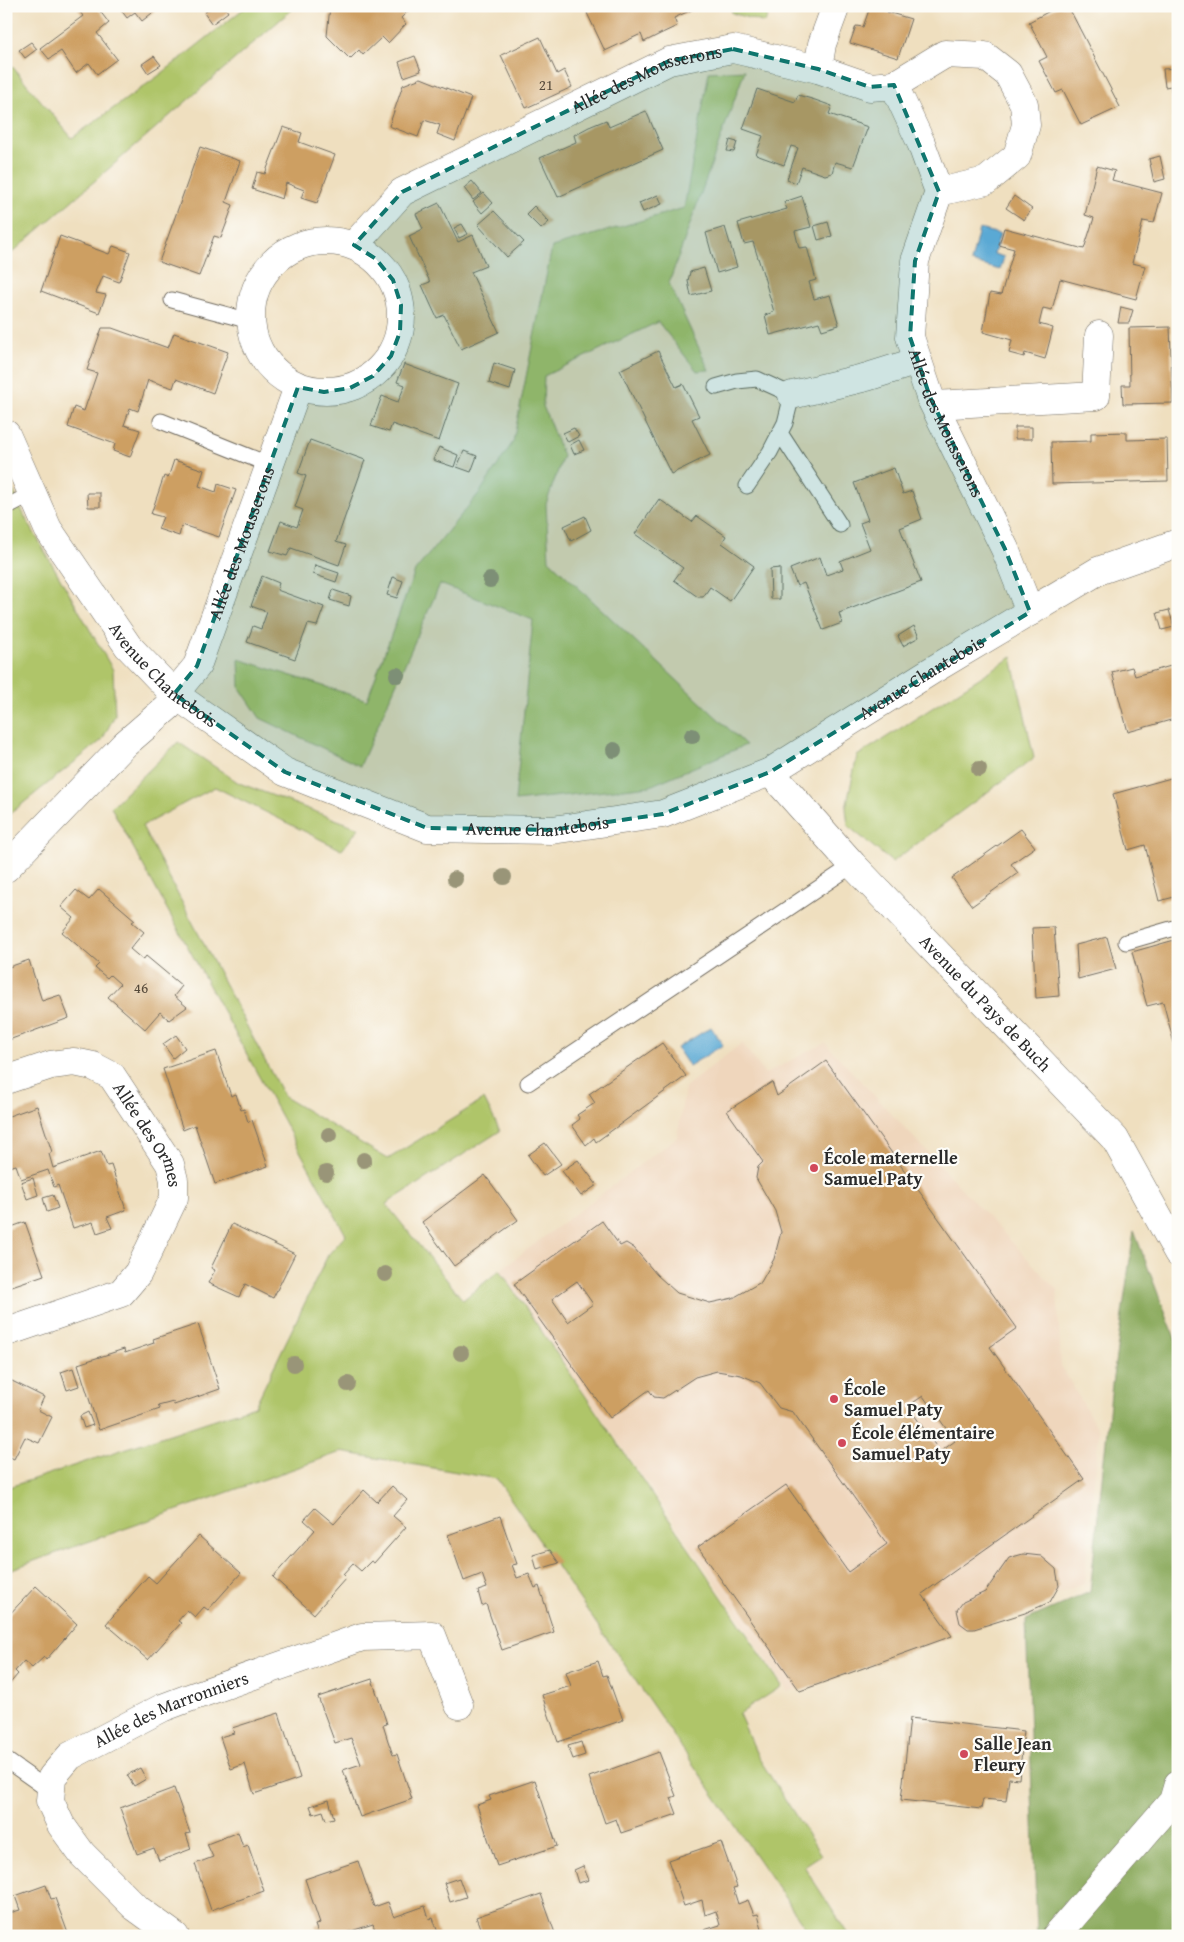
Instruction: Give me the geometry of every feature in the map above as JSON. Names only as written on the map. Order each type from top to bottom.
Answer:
[{"type":"street","points":[[818,69],[822,44],[836,6]]},
{"type":"street","name":"Allée des Mousserons","points":[[354,245],[402,192],[669,61],[733,49],[818,69],[870,87],[894,85]]},
{"type":"street","points":[[945,54],[985,56],[1008,74],[1024,104],[1026,125],[1017,156],[986,180],[939,192],[921,142],[894,85],[945,54]]},
{"type":"street","name":"Allée des Mousserons","points":[[939,192],[915,261],[910,337],[930,397],[1005,549],[1030,612]]},
{"type":"street","points":[[329,240],[354,245],[376,259],[392,280],[401,305],[400,332],[391,356],[373,376],[350,388],[324,392],[298,387],[280,376],[265,361],[255,342],[250,321],[253,296],[263,273],[281,255],[304,243],[329,240]]},
{"type":"street","points":[[935,405],[1096,396],[1099,335]]},
{"type":"street","points":[[792,395],[867,377],[918,361]]},
{"type":"street","name":"Allée des Mousserons","points":[[174,694],[197,666],[298,387]]},
{"type":"street","name":"Avenue Chantebois","points":[[6,434],[48,529],[128,646],[174,694],[285,772],[427,828],[552,830],[663,814],[770,772],[931,671],[1098,572],[1178,543]]},
{"type":"street","points":[[6,868],[125,744],[169,706],[174,694]]},
{"type":"street","name":"Avenue du Pays de Buch","points":[[770,772],[853,864],[1115,1139],[1178,1253]]},
{"type":"street","name":"Allée des Ormes","points":[[6,1080],[51,1064],[74,1062],[92,1066],[112,1076],[170,1164],[174,1180],[174,1198],[138,1273],[121,1293],[6,1331]]},
{"type":"street","name":"Allée des Marronniers","points":[[50,1792],[52,1777],[70,1756],[162,1708],[362,1637],[432,1635],[459,1704]]},
{"type":"street","points":[[50,1792],[50,1801],[61,1825],[82,1854],[135,1907],[175,1936]]},
{"type":"street","points":[[1056,1936],[1176,1796]]},
{"type":"lane","points":[[172,300],[250,321]]},
{"type":"lane","points":[[716,386],[757,379],[792,395],[785,423],[770,452],[747,486]]},
{"type":"lane","points":[[161,421],[270,465]]},
{"type":"lane","points":[[780,433],[840,525]]},
{"type":"lane","points":[[6,507],[33,494]]},
{"type":"lane","points":[[528,1084],[853,864]]},
{"type":"lane","points":[[1126,942],[1178,927]]},
{"type":"lane","points":[[6,1760],[50,1792]]},
{"type":"highlighted area","points":[[733,49],[818,69],[870,87],[894,85],[939,192],[915,261],[910,337],[930,397],[1005,549],[1030,612],[770,772],[663,814],[552,830],[427,828],[285,772],[174,694],[197,666],[298,387],[324,392],[350,388],[373,376],[391,356],[400,332],[401,305],[393,280],[376,259],[354,245],[402,192],[669,61]]},
{"type":"shaded area","name":"École Samuel Paty","points":[[742,1043],[765,1074],[825,1043],[1057,1290],[1061,1366],[1099,1431],[1084,1584],[788,1692],[703,1564],[500,1270],[677,1137],[685,1087]]},
{"type":"green space","points":[[247,6],[296,6],[6,258],[6,59],[72,138],[161,74]]},
{"type":"green space","points":[[732,6],[771,6],[765,23],[732,13]]},
{"type":"green space","points":[[745,70],[669,283],[709,370],[697,371],[658,322],[544,376],[543,406],[563,456],[546,504],[549,560],[746,745],[650,786],[515,801],[533,620],[440,584],[360,766],[260,718],[240,688],[239,659],[367,700],[415,571],[480,492],[513,442],[552,247],[684,208],[709,72]]},
{"type":"green space","points":[[6,475],[25,517],[113,670],[115,715],[102,740],[6,817]]},
{"type":"green space","points":[[1012,657],[1034,758],[892,862],[848,826],[846,808],[857,756]]},
{"type":"green space","points":[[178,742],[239,783],[359,828],[342,850],[215,787],[142,826],[284,1097],[388,1159],[484,1099],[500,1131],[386,1204],[463,1300],[500,1270],[782,1686],[739,1714],[758,1757],[821,1855],[804,1866],[849,1936],[811,1936],[497,1479],[341,1452],[6,1571],[6,1488],[255,1406],[328,1255],[346,1235],[111,807]]},
{"type":"green space","points":[[1134,1231],[1178,1346],[1178,1936],[1037,1936],[1026,1620],[1090,1592],[1112,1384]]},
{"type":"water","points":[[979,229],[1000,234],[994,254],[1004,257],[1000,270],[971,262]]},
{"type":"water","points":[[711,1027],[723,1045],[689,1066],[677,1048]]},
{"type":"building","points":[[83,6],[96,6],[109,23],[97,33],[117,59],[97,74],[89,63],[76,73],[61,51],[49,59],[40,48],[83,16],[78,9]]},
{"type":"building","points":[[118,6],[161,6],[142,21],[135,12],[127,18]]},
{"type":"building","points":[[214,6],[224,6],[228,12],[212,24],[204,13]]},
{"type":"building","points":[[330,6],[413,6],[401,18],[406,24],[388,43],[382,37],[363,55],[359,50],[350,59],[327,36]]},
{"type":"building","points":[[600,6],[700,6],[674,18],[677,26],[644,42],[641,34],[605,51],[587,13]]},
{"type":"building","points":[[857,6],[888,6],[887,12],[911,19],[898,58],[850,43],[856,26],[863,27],[869,10]]},
{"type":"building","points":[[1059,6],[1068,6],[1120,107],[1081,125],[1063,90],[1056,93],[1039,61],[1047,57],[1029,22]]},
{"type":"building","points":[[540,37],[557,74],[564,70],[572,87],[526,108],[501,55]]},
{"type":"building","points":[[31,42],[37,49],[25,58],[19,50]]},
{"type":"building","points":[[154,56],[161,65],[148,73],[142,64]]},
{"type":"building","points":[[415,56],[421,71],[404,77],[399,62]]},
{"type":"building","points":[[1178,68],[1178,146],[1176,146],[1171,86],[1165,87],[1163,69]]},
{"type":"building","points":[[421,78],[471,98],[455,141],[437,134],[440,125],[424,120],[418,137],[389,126],[403,85]]},
{"type":"building","points":[[757,89],[795,102],[798,95],[815,100],[832,106],[829,114],[868,127],[853,167],[835,162],[832,173],[825,175],[802,167],[796,183],[787,179],[798,148],[791,146],[784,165],[756,155],[763,136],[743,129]]},
{"type":"building","points":[[646,111],[663,150],[558,197],[540,158],[576,142],[574,135],[589,127],[606,120],[609,127]]},
{"type":"building","points":[[283,127],[302,133],[299,142],[335,155],[317,203],[301,198],[304,190],[286,183],[282,199],[252,189],[257,172],[265,174]]},
{"type":"building","points":[[730,140],[737,142],[734,152],[727,151]]},
{"type":"building","points":[[200,147],[240,161],[226,202],[233,205],[227,222],[221,238],[214,236],[199,276],[159,262]]},
{"type":"building","points":[[1160,156],[1165,179],[1154,182],[1149,159]]},
{"type":"building","points":[[1097,166],[1115,171],[1112,180],[1162,193],[1154,223],[1143,221],[1132,263],[1145,266],[1136,299],[1060,279],[1052,310],[1043,308],[1039,324],[1053,328],[1045,359],[1025,353],[1024,357],[1009,353],[1012,340],[983,332],[990,293],[1001,295],[1014,249],[999,245],[1004,228],[1084,249],[1094,218],[1085,215]]},
{"type":"building","points":[[472,181],[482,193],[473,200],[464,188]]},
{"type":"building","points":[[484,193],[493,203],[482,213],[473,202]]},
{"type":"building","points":[[658,195],[662,204],[643,212],[639,203]]},
{"type":"building","points":[[802,196],[811,227],[795,231],[799,248],[807,247],[816,280],[809,282],[814,299],[830,295],[839,325],[822,330],[819,322],[770,335],[765,315],[774,312],[764,277],[753,242],[744,244],[738,223],[787,209],[784,202]]},
{"type":"building","points":[[1014,196],[1032,209],[1024,220],[1006,208]]},
{"type":"building","points":[[439,203],[458,242],[473,235],[486,266],[471,272],[499,332],[461,349],[444,315],[437,318],[430,303],[422,285],[430,282],[409,236],[423,229],[416,214]]},
{"type":"building","points":[[534,206],[549,222],[541,229],[526,214]]},
{"type":"building","points":[[494,211],[524,242],[507,257],[478,225]]},
{"type":"building","points":[[828,222],[832,236],[818,240],[814,226]]},
{"type":"building","points":[[462,224],[468,234],[459,238],[454,228]]},
{"type":"building","points":[[725,227],[737,267],[717,273],[706,233]]},
{"type":"building","points":[[60,236],[109,254],[113,246],[130,252],[119,282],[103,276],[96,293],[106,295],[99,313],[41,291]]},
{"type":"building","points":[[704,268],[711,291],[691,296],[688,281],[690,272]]},
{"type":"building","points":[[1121,307],[1133,310],[1129,323],[1118,323]]},
{"type":"building","points":[[1170,327],[1173,403],[1123,404],[1122,385],[1130,385],[1129,328]]},
{"type":"building","points":[[102,328],[112,328],[168,348],[174,333],[228,352],[213,393],[176,379],[173,388],[148,380],[138,411],[130,408],[124,425],[140,430],[130,457],[113,451],[115,444],[68,427],[74,407],[84,411],[97,373],[87,370]]},
{"type":"building","points":[[658,351],[676,387],[683,384],[699,416],[692,419],[710,455],[671,474],[620,370]]},
{"type":"building","points":[[494,363],[515,370],[510,390],[489,383]]},
{"type":"building","points":[[404,364],[458,384],[439,441],[392,424],[389,432],[371,426],[382,396],[398,402],[405,385],[397,382]]},
{"type":"building","points":[[1015,427],[1032,427],[1032,439],[1015,439]]},
{"type":"building","points":[[574,428],[579,436],[568,442],[563,433]]},
{"type":"building","points":[[1127,432],[1127,440],[1167,439],[1168,481],[1052,484],[1051,442],[1091,441],[1091,433]]},
{"type":"building","points":[[310,440],[365,460],[336,542],[346,545],[339,565],[291,548],[287,556],[270,551],[281,521],[297,527],[303,510],[295,507],[306,476],[298,473]]},
{"type":"building","points":[[579,440],[584,450],[574,454],[570,445]]},
{"type":"building","points":[[439,447],[458,455],[454,467],[433,460]]},
{"type":"building","points":[[464,451],[477,456],[471,472],[457,467]]},
{"type":"building","points":[[174,460],[204,470],[199,486],[216,492],[218,484],[236,490],[219,537],[182,525],[179,536],[158,529],[163,517],[151,514],[164,476],[168,478]]},
{"type":"building","points":[[894,468],[903,494],[912,491],[922,519],[900,528],[921,582],[839,613],[842,623],[823,630],[804,583],[797,586],[790,569],[820,557],[826,575],[843,569],[840,561],[870,549],[860,523],[868,520],[854,483]]},
{"type":"building","points":[[87,493],[100,493],[100,507],[88,507]]},
{"type":"building","points":[[659,499],[692,522],[697,516],[726,536],[722,543],[754,566],[730,601],[710,587],[703,597],[698,597],[674,580],[683,568],[635,534]]},
{"type":"building","points":[[585,516],[591,530],[571,541],[564,526]]},
{"type":"building","points":[[315,565],[339,573],[336,582],[313,574]]},
{"type":"building","points":[[780,568],[780,599],[771,599],[770,569]]},
{"type":"building","points":[[262,576],[279,583],[277,590],[324,607],[317,626],[308,624],[295,659],[247,642],[253,626],[261,629],[267,612],[251,606]]},
{"type":"building","points":[[393,577],[403,581],[397,598],[387,595]]},
{"type":"building","points":[[333,590],[351,596],[349,606],[330,600]]},
{"type":"building","points":[[1169,610],[1174,627],[1162,630],[1157,613]]},
{"type":"building","points":[[914,626],[919,637],[903,646],[898,636]]},
{"type":"building","points":[[1178,664],[1178,718],[1128,732],[1112,672],[1132,667],[1135,676]]},
{"type":"building","points":[[1178,776],[1178,896],[1159,901],[1145,845],[1128,850],[1113,794]]},
{"type":"building","points":[[1021,829],[1035,847],[1011,864],[1018,873],[972,906],[952,878]]},
{"type":"building","points":[[99,889],[135,920],[132,922],[144,932],[130,949],[143,960],[146,956],[182,986],[174,996],[187,1007],[169,1020],[160,1012],[145,1029],[108,997],[120,984],[110,975],[107,978],[95,968],[99,964],[62,932],[74,918],[61,907],[76,890],[89,900]]},
{"type":"building","points":[[1054,927],[1059,996],[1036,998],[1032,928]]},
{"type":"building","points":[[1107,937],[1116,969],[1078,979],[1076,945]]},
{"type":"building","points":[[1178,939],[1177,1054],[1163,1002],[1147,1006],[1132,952]]},
{"type":"building","points":[[29,960],[42,1001],[60,995],[69,1018],[6,1041],[6,968]]},
{"type":"building","points":[[176,1035],[185,1048],[173,1058],[163,1044]]},
{"type":"building","points":[[662,1043],[686,1076],[596,1142],[594,1138],[586,1145],[572,1125],[580,1119],[577,1115],[595,1103],[589,1094]]},
{"type":"building","points":[[216,1051],[231,1096],[236,1094],[241,1110],[244,1109],[248,1122],[252,1120],[268,1166],[215,1184],[195,1125],[183,1130],[163,1069]]},
{"type":"building","name":"École Samuel Paty","points":[[826,1061],[1017,1328],[990,1347],[1084,1479],[922,1594],[952,1636],[800,1691],[698,1547],[786,1485],[848,1572],[887,1544],[793,1412],[779,1408],[760,1383],[741,1375],[717,1371],[695,1377],[663,1398],[654,1397],[649,1390],[610,1418],[514,1284],[602,1221],[620,1246],[626,1243],[634,1248],[657,1275],[677,1293],[710,1303],[733,1298],[761,1282],[774,1259],[781,1232],[775,1211],[756,1178],[758,1167],[763,1162],[727,1111],[772,1082],[777,1096]],"holes":[[[577,1281],[593,1304],[568,1322],[552,1299]],[[923,1396],[955,1441],[940,1452],[908,1406]]]},
{"type":"building","points":[[37,1106],[52,1152],[49,1154],[53,1168],[101,1151],[107,1166],[111,1165],[126,1210],[107,1217],[112,1228],[97,1233],[93,1222],[73,1228],[58,1185],[54,1187],[48,1170],[21,1179],[16,1165],[6,1168],[6,1117]]},
{"type":"building","points":[[545,1143],[561,1164],[543,1176],[528,1155]]},
{"type":"building","points":[[578,1160],[597,1185],[581,1196],[562,1171]]},
{"type":"building","points":[[485,1175],[518,1220],[454,1266],[422,1222]]},
{"type":"building","points":[[33,1178],[38,1195],[27,1199],[21,1182]]},
{"type":"building","points":[[53,1195],[58,1208],[47,1212],[43,1198]]},
{"type":"building","points":[[25,1222],[44,1275],[6,1288],[6,1229]]},
{"type":"building","points":[[232,1224],[295,1254],[273,1298],[245,1284],[239,1297],[208,1283],[215,1270],[211,1268]]},
{"type":"building","points":[[198,1324],[220,1389],[174,1405],[173,1402],[158,1406],[160,1409],[99,1430],[78,1364],[124,1349],[125,1353],[154,1343],[153,1339]]},
{"type":"building","points":[[73,1368],[79,1386],[67,1390],[61,1372]]},
{"type":"building","points":[[6,1378],[44,1397],[38,1410],[52,1417],[39,1443],[25,1437],[14,1459],[6,1455]]},
{"type":"building","points":[[88,1412],[93,1425],[84,1428],[80,1416]]},
{"type":"building","points":[[392,1486],[407,1500],[393,1516],[406,1527],[374,1563],[371,1561],[361,1571],[353,1564],[343,1575],[346,1578],[314,1614],[273,1577],[315,1530],[304,1520],[315,1508],[334,1524],[364,1490],[377,1502]]},
{"type":"building","points":[[500,1516],[517,1564],[512,1565],[517,1578],[529,1574],[535,1588],[539,1586],[554,1632],[502,1650],[486,1604],[482,1606],[478,1591],[487,1588],[482,1574],[464,1581],[448,1535]]},
{"type":"building","points":[[199,1536],[241,1573],[208,1610],[204,1607],[195,1617],[187,1610],[178,1621],[181,1623],[148,1660],[106,1624],[148,1576],[156,1583]]},
{"type":"building","points":[[550,1550],[559,1563],[537,1570],[533,1555]]},
{"type":"building","points":[[1023,1554],[1041,1556],[1056,1569],[1059,1586],[1050,1602],[1025,1613],[974,1629],[968,1629],[960,1623],[957,1610],[963,1602],[985,1592],[1009,1558]]},
{"type":"building","points":[[36,1586],[77,1624],[46,1660],[44,1657],[32,1668],[24,1661],[15,1671],[18,1674],[6,1688],[6,1618]]},
{"type":"building","points":[[598,1661],[603,1676],[607,1675],[623,1720],[558,1742],[542,1695],[571,1686],[566,1672]]},
{"type":"building","points":[[372,1679],[387,1724],[383,1725],[388,1741],[393,1755],[397,1754],[412,1799],[360,1817],[343,1770],[361,1764],[351,1738],[335,1743],[318,1697]]},
{"type":"building","points":[[279,1713],[300,1778],[254,1794],[245,1764],[231,1769],[220,1737],[234,1733],[232,1728]]},
{"type":"building","name":"Salle Jean Fleury","points":[[910,1718],[1024,1731],[1019,1779],[1009,1778],[1006,1801],[983,1799],[981,1809],[901,1800]]},
{"type":"building","points":[[581,1742],[585,1755],[573,1759],[568,1746]]},
{"type":"building","points":[[659,1752],[676,1796],[671,1798],[677,1814],[621,1833],[616,1819],[605,1823],[589,1777]]},
{"type":"building","points":[[140,1768],[146,1779],[134,1786],[127,1775]]},
{"type":"building","points":[[535,1780],[557,1846],[497,1866],[477,1805],[491,1800],[489,1796]]},
{"type":"building","points":[[174,1788],[190,1833],[186,1834],[191,1849],[159,1861],[154,1848],[137,1854],[120,1808]]},
{"type":"building","points":[[329,1800],[334,1818],[326,1820],[323,1811],[313,1814],[310,1806]]},
{"type":"building","points":[[238,1832],[243,1847],[248,1845],[264,1891],[211,1910],[195,1864],[213,1857],[207,1844]]},
{"type":"building","points":[[721,1842],[737,1887],[733,1888],[738,1904],[748,1900],[754,1915],[758,1914],[764,1936],[705,1936],[704,1930],[720,1925],[716,1911],[705,1915],[702,1900],[684,1906],[668,1860]]},
{"type":"building","points":[[358,1861],[374,1907],[388,1902],[394,1917],[425,1906],[429,1919],[433,1918],[439,1936],[377,1936],[373,1924],[336,1936],[319,1936],[315,1925],[320,1923],[305,1879]]},
{"type":"building","points":[[583,1866],[589,1880],[578,1883],[574,1870]]},
{"type":"building","points":[[459,1878],[466,1897],[450,1902],[444,1883]]},
{"type":"building","points":[[46,1885],[51,1899],[55,1898],[69,1936],[6,1936],[6,1914],[20,1910],[15,1896]]},
{"type":"building","points":[[541,1894],[556,1936],[483,1936],[476,1917]]},
{"type":"place","name":"École maternelle Samuel Paty","points":[[814,1168]]},
{"type":"place","name":"École Samuel Paty","points":[[834,1399]]},
{"type":"place","name":"École élémentaire Samuel Paty","points":[[842,1443]]},
{"type":"place","name":"Salle Jean Fleury","points":[[964,1754]]}]
